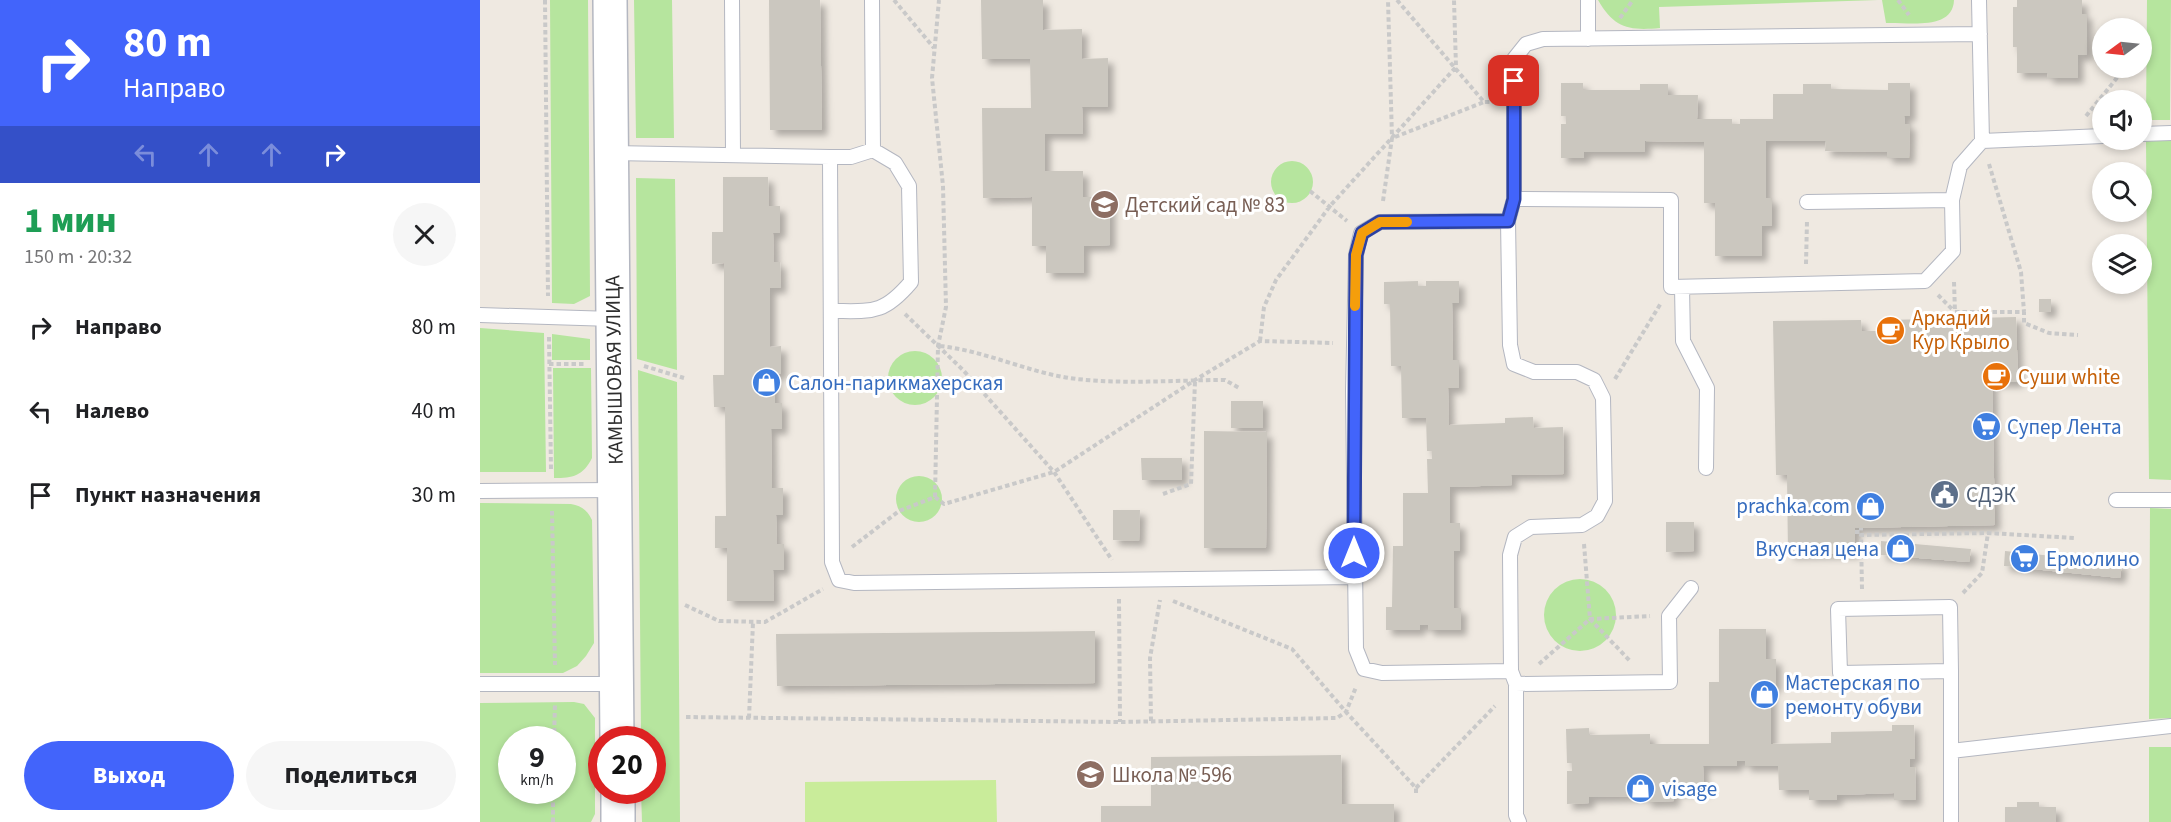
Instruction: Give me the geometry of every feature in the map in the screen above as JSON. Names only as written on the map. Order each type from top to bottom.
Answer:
[{"type":"street","name":"КАМЫШОВАЯ УЛИЦА","points":[[610,0],[617,726]]},
{"type":"street","points":[[618,804],[618,822]]},
{"type":"lane","points":[[732,0],[734,153]]},
{"type":"lane","points":[[872,0],[873,150]]},
{"type":"lane","points":[[1588,0],[1588,39]]},
{"type":"lane","points":[[1676,287],[1925,282],[1953,251],[1953,200],[1960,166],[1982,141],[1979,0]]},
{"type":"lane","points":[[1519,822],[1516,815],[1510,555],[1515,537],[1531,527],[1582,525],[1597,516],[1605,501],[1603,398],[1594,380],[1577,372],[1534,372],[1514,364],[1510,345],[1508,221],[1514,199],[1514,58],[1526,44],[1543,39],[1980,34]]},
{"type":"lane","points":[[2152,134],[2171,133]]},
{"type":"lane","points":[[1982,141],[2092,136]]},
{"type":"lane","points":[[612,153],[734,153],[851,157],[873,150],[895,163],[909,186],[910,282],[893,303],[868,311],[831,311]]},
{"type":"lane","points":[[830,157],[832,562],[839,580],[854,583],[1354,577]]},
{"type":"lane","points":[[1514,199],[1671,200],[1676,287],[1683,341],[1707,388],[1707,468]]},
{"type":"lane","points":[[1807,202],[1953,200]]},
{"type":"lane","points":[[1508,221],[1380,222],[1362,233],[1356,255],[1354,577],[1356,649],[1364,669],[1382,673],[1670,682],[1669,615],[1691,588]]},
{"type":"lane","points":[[480,315],[613,319]]},
{"type":"lane","points":[[480,491],[615,490]]},
{"type":"lane","points":[[2116,500],[2171,500]]},
{"type":"lane","points":[[1951,671],[1840,673],[1838,609],[1950,607],[1951,671],[1951,822]]},
{"type":"lane","points":[[480,684],[616,684]]},
{"type":"lane","points":[[1951,751],[2171,726]]},
{"type":"path","points":[[545,0],[554,726]]},
{"type":"path","points":[[894,0],[934,49]]},
{"type":"path","points":[[935,497],[938,346],[946,307],[943,186],[932,78],[939,0]]},
{"type":"path","points":[[1380,222],[1392,138],[1388,0]]},
{"type":"path","points":[[1397,0],[1484,102]]},
{"type":"path","points":[[1260,341],[1264,307],[1276,280],[1330,206],[1456,67],[1454,0]]},
{"type":"path","points":[[2068,137],[2117,78]]},
{"type":"path","points":[[1392,138],[1484,102],[1514,103]]},
{"type":"path","points":[[1982,141],[2021,272],[2024,322],[2049,333],[2078,335]]},
{"type":"path","points":[[1310,191],[1362,233]]},
{"type":"path","points":[[1806,285],[1807,202]]},
{"type":"path","points":[[1953,251],[1955,312],[2024,312]]},
{"type":"path","points":[[1603,398],[1676,287]]},
{"type":"path","points":[[893,303],[938,346],[1054,472],[1110,555],[1119,579],[1120,722]]},
{"type":"path","points":[[935,497],[944,504],[1054,472],[1195,380],[1260,341],[1354,344]]},
{"type":"path","points":[[938,346],[971,350],[1066,378],[1092,381],[1225,380],[1239,388]]},
{"type":"path","points":[[549,364],[590,364]]},
{"type":"path","points":[[638,364],[684,378]]},
{"type":"path","points":[[1163,494],[1191,484],[1195,380]]},
{"type":"path","points":[[832,562],[899,511],[935,497]]},
{"type":"path","points":[[1582,525],[1590,619],[1649,682]]},
{"type":"path","points":[[1855,532],[1988,533],[2074,538]]},
{"type":"path","points":[[1861,532],[1863,609]]},
{"type":"path","points":[[1950,607],[1982,573],[1988,533]]},
{"type":"path","points":[[685,605],[719,621],[765,622],[839,580]]},
{"type":"path","points":[[1150,721],[1150,658],[1160,596],[1292,649],[1416,790],[1514,678],[1590,619],[1669,615]]},
{"type":"path","points":[[749,718],[753,622]]},
{"type":"path","points":[[686,717],[1120,722],[1337,718],[1346,712],[1364,669]]},
{"type":"path","points":[[553,804],[553,822]]},
{"type":"green space","points":[[550,0],[588,0],[590,296],[574,304],[552,303]]},
{"type":"green space","points":[[634,0],[672,0],[674,138],[636,138]]},
{"type":"green space","points":[[1598,0],[1878,0],[1659,7],[1660,28],[1639,29],[1616,22]]},
{"type":"green space","points":[[1882,0],[1954,0],[1952,10],[1938,21],[1886,23]]},
{"type":"green space","points":[[2147,0],[2171,0],[2170,120],[2152,120],[2152,90],[2146,90],[2146,78],[2152,78],[2152,18],[2147,18]]},
{"type":"green space","points":[[2171,140],[2171,480],[2149,479],[2147,294],[2152,294],[2152,234],[2147,234],[2147,222],[2152,222],[2152,162],[2146,162],[2146,150],[2152,150],[2152,141]]},
{"type":"green space","points":[[1292,161],[1307,167],[1313,182],[1307,197],[1292,203],[1277,197],[1271,182],[1277,167]]},
{"type":"green space","points":[[636,178],[675,179],[677,370],[637,359]]},
{"type":"green space","points":[[480,328],[544,333],[546,472],[480,472]]},
{"type":"green space","points":[[552,334],[590,339],[590,360],[552,360]]},
{"type":"green space","points":[[915,351],[925,353],[934,359],[940,368],[942,378],[940,388],[934,397],[925,403],[915,405],[905,403],[896,397],[890,388],[888,378],[890,368],[896,359],[905,353]]},
{"type":"green space","points":[[553,368],[591,368],[592,458],[585,469],[577,475],[554,478]]},
{"type":"green space","points":[[638,370],[677,382],[680,822],[642,822],[641,804],[666,804],[666,726],[641,726]]},
{"type":"green space","points":[[919,476],[935,483],[942,499],[935,515],[919,522],[903,515],[896,499],[903,483]]},
{"type":"green space","points":[[480,503],[571,504],[584,509],[592,520],[594,643],[577,666],[563,673],[480,673]]},
{"type":"green space","points":[[2150,508],[2171,509],[2171,718],[2149,719]]},
{"type":"green space","points":[[1580,579],[1594,582],[1606,589],[1613,601],[1616,615],[1613,629],[1606,641],[1594,648],[1580,651],[1566,648],[1554,641],[1547,629],[1544,615],[1547,601],[1554,589],[1566,582]]},
{"type":"green space","points":[[574,702],[584,704],[595,718],[595,726],[588,726],[588,804],[595,804],[595,814],[591,822],[480,822],[480,703]]},
{"type":"green space","points":[[2149,747],[2171,747],[2171,822],[2149,822]]},
{"type":"green space","points":[[996,780],[997,822],[805,822],[805,782]]},
{"type":"building","points":[[769,0],[820,0],[822,130],[770,130]]},
{"type":"building","points":[[981,0],[1043,0],[1043,30],[1082,29],[1082,59],[1108,58],[1108,107],[1082,107],[1083,134],[1045,134],[1045,171],[1083,171],[1083,197],[1110,197],[1110,245],[1084,246],[1084,273],[1046,273],[1046,246],[1032,246],[1032,197],[983,198],[982,108],[1031,108],[1030,59],[982,59]]},
{"type":"building","points":[[2017,0],[2082,0],[2082,14],[2087,14],[2087,55],[2078,55],[2078,78],[2047,78],[2048,73],[2017,73],[2017,47],[2013,47],[2013,7],[2017,7]]},
{"type":"building","points":[[1561,83],[1583,83],[1583,90],[1640,90],[1640,84],[1668,84],[1668,95],[1698,95],[1697,119],[1732,119],[1732,124],[1740,124],[1740,119],[1773,119],[1773,94],[1803,94],[1803,84],[1831,84],[1831,89],[1888,90],[1888,83],[1910,83],[1910,116],[1904,116],[1905,124],[1910,124],[1909,158],[1887,158],[1887,152],[1825,151],[1826,141],[1766,141],[1766,198],[1772,198],[1772,226],[1762,226],[1762,256],[1715,256],[1715,203],[1704,203],[1704,142],[1645,141],[1645,152],[1584,152],[1584,158],[1561,158],[1561,124],[1566,124],[1566,116],[1561,116]]},
{"type":"building","points":[[723,177],[768,177],[769,206],[780,206],[780,233],[773,233],[774,262],[780,262],[781,288],[770,288],[770,347],[781,346],[781,374],[775,374],[775,403],[782,403],[782,429],[771,429],[772,488],[783,488],[783,515],[776,515],[777,544],[784,544],[784,570],[773,570],[774,601],[727,601],[727,548],[715,548],[715,516],[726,516],[725,407],[714,407],[713,375],[724,375],[724,263],[712,264],[712,232],[723,232]]},
{"type":"building","points":[[1418,281],[1418,286],[1426,286],[1426,281],[1459,281],[1459,303],[1452,303],[1453,360],[1459,360],[1459,388],[1448,388],[1449,425],[1505,423],[1505,418],[1533,417],[1534,428],[1563,427],[1564,474],[1511,475],[1512,485],[1450,487],[1450,523],[1460,523],[1460,551],[1454,551],[1454,608],[1461,608],[1461,630],[1428,630],[1428,625],[1420,625],[1420,630],[1386,630],[1386,607],[1392,607],[1393,546],[1403,546],[1403,493],[1428,493],[1427,459],[1432,459],[1432,451],[1427,451],[1426,418],[1402,418],[1401,366],[1391,366],[1390,304],[1384,304],[1384,282]]},
{"type":"building","points":[[2039,299],[2051,299],[2051,312],[2039,312]]},
{"type":"building","points":[[2016,317],[2018,382],[1992,382],[1995,525],[1855,528],[1855,553],[1788,554],[1787,475],[1776,475],[1773,321],[1861,320],[1862,331],[1886,331],[1886,320]]},
{"type":"building","points":[[1231,401],[1263,401],[1263,428],[1231,428]]},
{"type":"building","points":[[1204,431],[1267,432],[1266,548],[1204,548]]},
{"type":"building","points":[[1141,458],[1182,458],[1182,480],[1142,480]]},
{"type":"building","points":[[1113,510],[1140,510],[1139,541],[1113,540]]},
{"type":"building","points":[[1666,522],[1694,522],[1694,551],[1666,552]]},
{"type":"building","points":[[1881,541],[1971,549],[1969,562],[1881,555]]},
{"type":"building","points":[[2005,551],[2122,563],[2120,578],[2004,566]]},
{"type":"building","points":[[1719,629],[1766,629],[1766,659],[1776,659],[1776,687],[1771,687],[1771,744],[1831,743],[1831,732],[1892,731],[1892,725],[1914,725],[1915,759],[1910,759],[1910,767],[1915,767],[1916,800],[1894,800],[1894,793],[1837,795],[1837,800],[1809,800],[1809,790],[1779,790],[1778,766],[1745,766],[1745,761],[1737,761],[1737,766],[1703,766],[1704,791],[1674,791],[1674,801],[1646,802],[1646,796],[1589,797],[1589,803],[1567,804],[1567,771],[1572,771],[1572,763],[1567,763],[1566,729],[1589,728],[1589,735],[1650,734],[1650,744],[1709,744],[1709,682],[1719,682]]},
{"type":"building","points":[[1095,631],[1095,683],[777,686],[776,634]]},
{"type":"building","points":[[1341,755],[1342,804],[1394,804],[1394,822],[1101,822],[1101,806],[1151,806],[1151,757]]},
{"type":"building","points":[[2017,802],[2039,802],[2039,807],[2056,807],[2056,822],[2005,822],[2005,807],[2017,807]]},
{"type":"slow traffic","points":[[1355,306],[1356,255],[1362,233],[1380,222],[1407,222]]},
{"type":"place","name":"Детский сад № 83","points":[[1104,205]]},
{"type":"place","name":"Аркадий Кур Крыло","points":[[1891,330]]},
{"type":"place","name":"Суши white","points":[[1997,377]]},
{"type":"place","name":"Салон-парикмахерская","points":[[767,383]]},
{"type":"place","name":"Супер Лента","points":[[1986,427]]},
{"type":"place","name":"СДЭК","points":[[1945,495]]},
{"type":"place","name":"prachka.com","points":[[1871,506]]},
{"type":"place","name":"Вкусная цена","points":[[1900,549]]},
{"type":"place","name":"Ермолино","points":[[2025,559]]},
{"type":"place","name":"Мастерская по ремонту обуви","points":[[1764,695]]},
{"type":"place","name":"Школа № 596","points":[[1091,775]]},
{"type":"place","name":"visage","points":[[1641,789]]},
{"type":"route","points":[[1354,553],[1353,391],[1356,255],[1362,233],[1380,222],[1508,221],[1514,199],[1514,81]]}]
